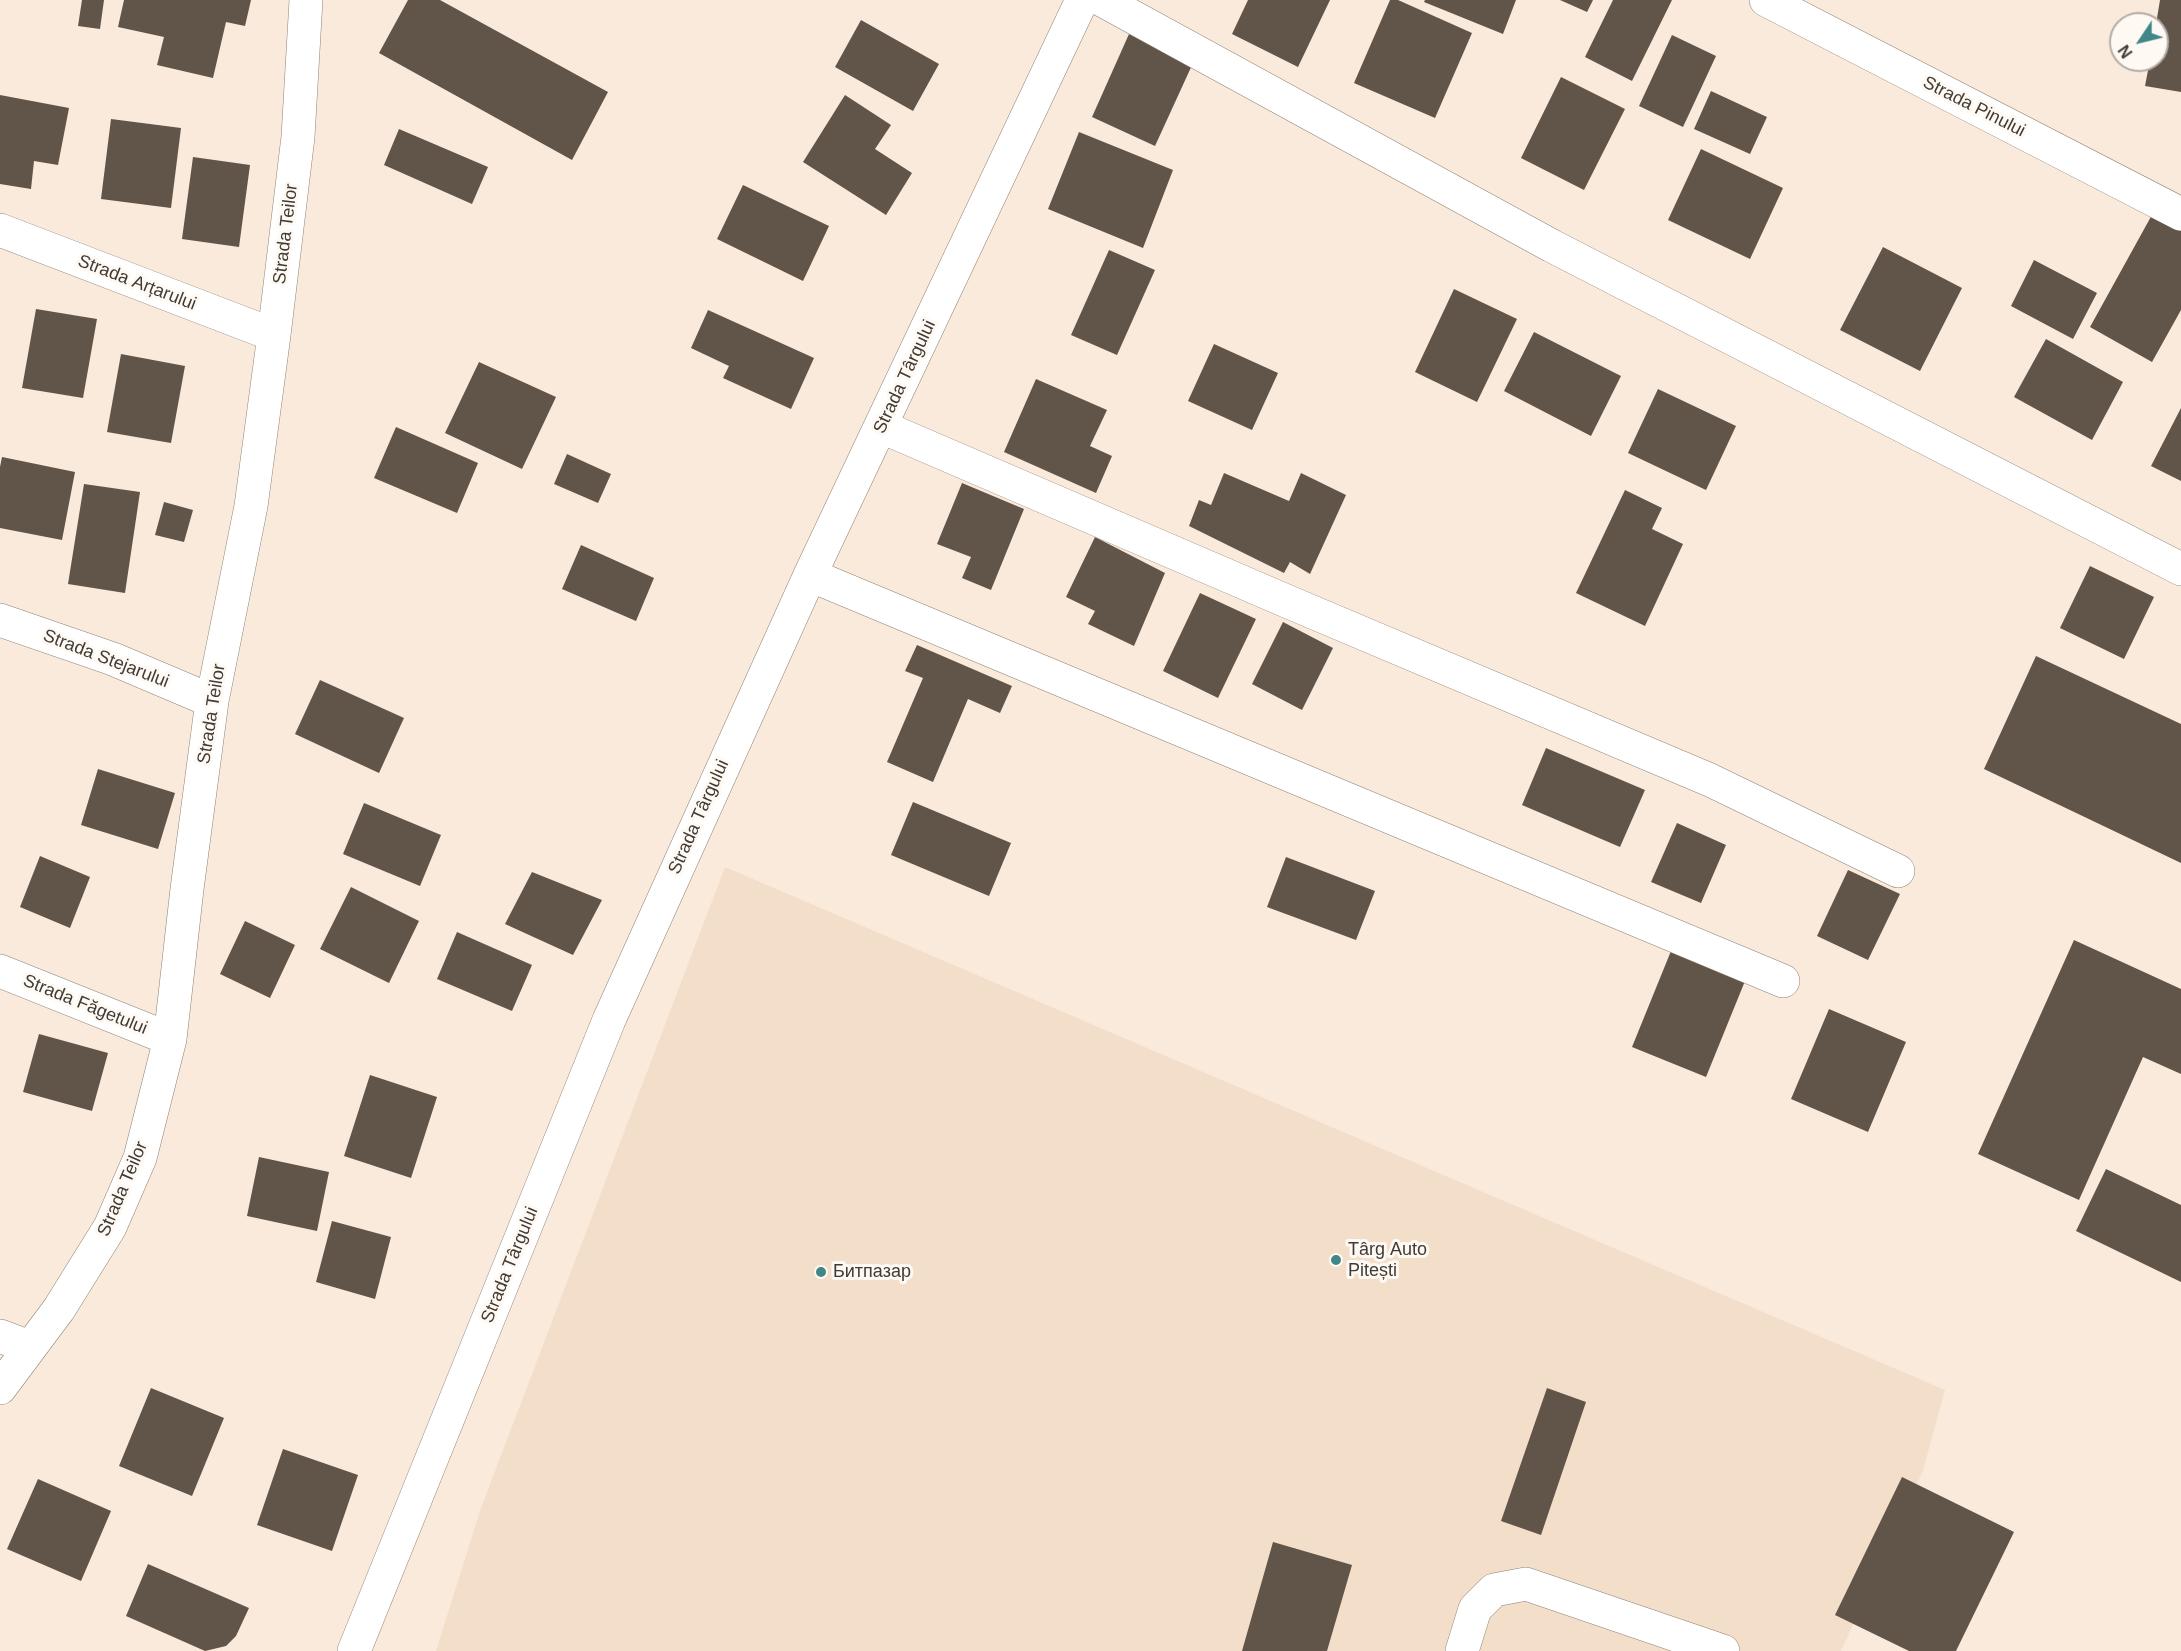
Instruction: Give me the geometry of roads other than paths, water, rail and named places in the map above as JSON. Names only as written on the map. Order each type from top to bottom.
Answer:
[{"type":"street","name":"Strada Teilor","points":[[0,1388],[15,1341],[59,1309],[110,1227],[140,1158],[170,1039],[212,701],[251,506],[274,335],[298,137],[306,0]]},
{"type":"street","name":"Strada Târgului","points":[[354,1651],[609,1020],[810,575],[1082,0]]},
{"type":"street","points":[[1102,0],[1552,246],[2181,569]]},
{"type":"street","name":"Strada Pinului","points":[[1766,0],[2181,214]]},
{"type":"street","name":"Strada Arțarului","points":[[0,230],[274,335]]},
{"type":"street","points":[[882,427],[1710,780],[1898,871]]},
{"type":"street","points":[[810,575],[1784,981]]},
{"type":"street","name":"Strada Stejarului","points":[[0,620],[113,659],[212,701]]},
{"type":"street","name":"Strada Făgetului","points":[[0,970],[170,1039]]},
{"type":"street","points":[[1462,1651],[1474,1609],[1494,1590],[1526,1584],[1723,1651]]},
{"type":"place","name":"Târg Auto Pitești","points":[[1336,1260]]},
{"type":"place","name":"Битпазар","points":[[821,1272]]}]
